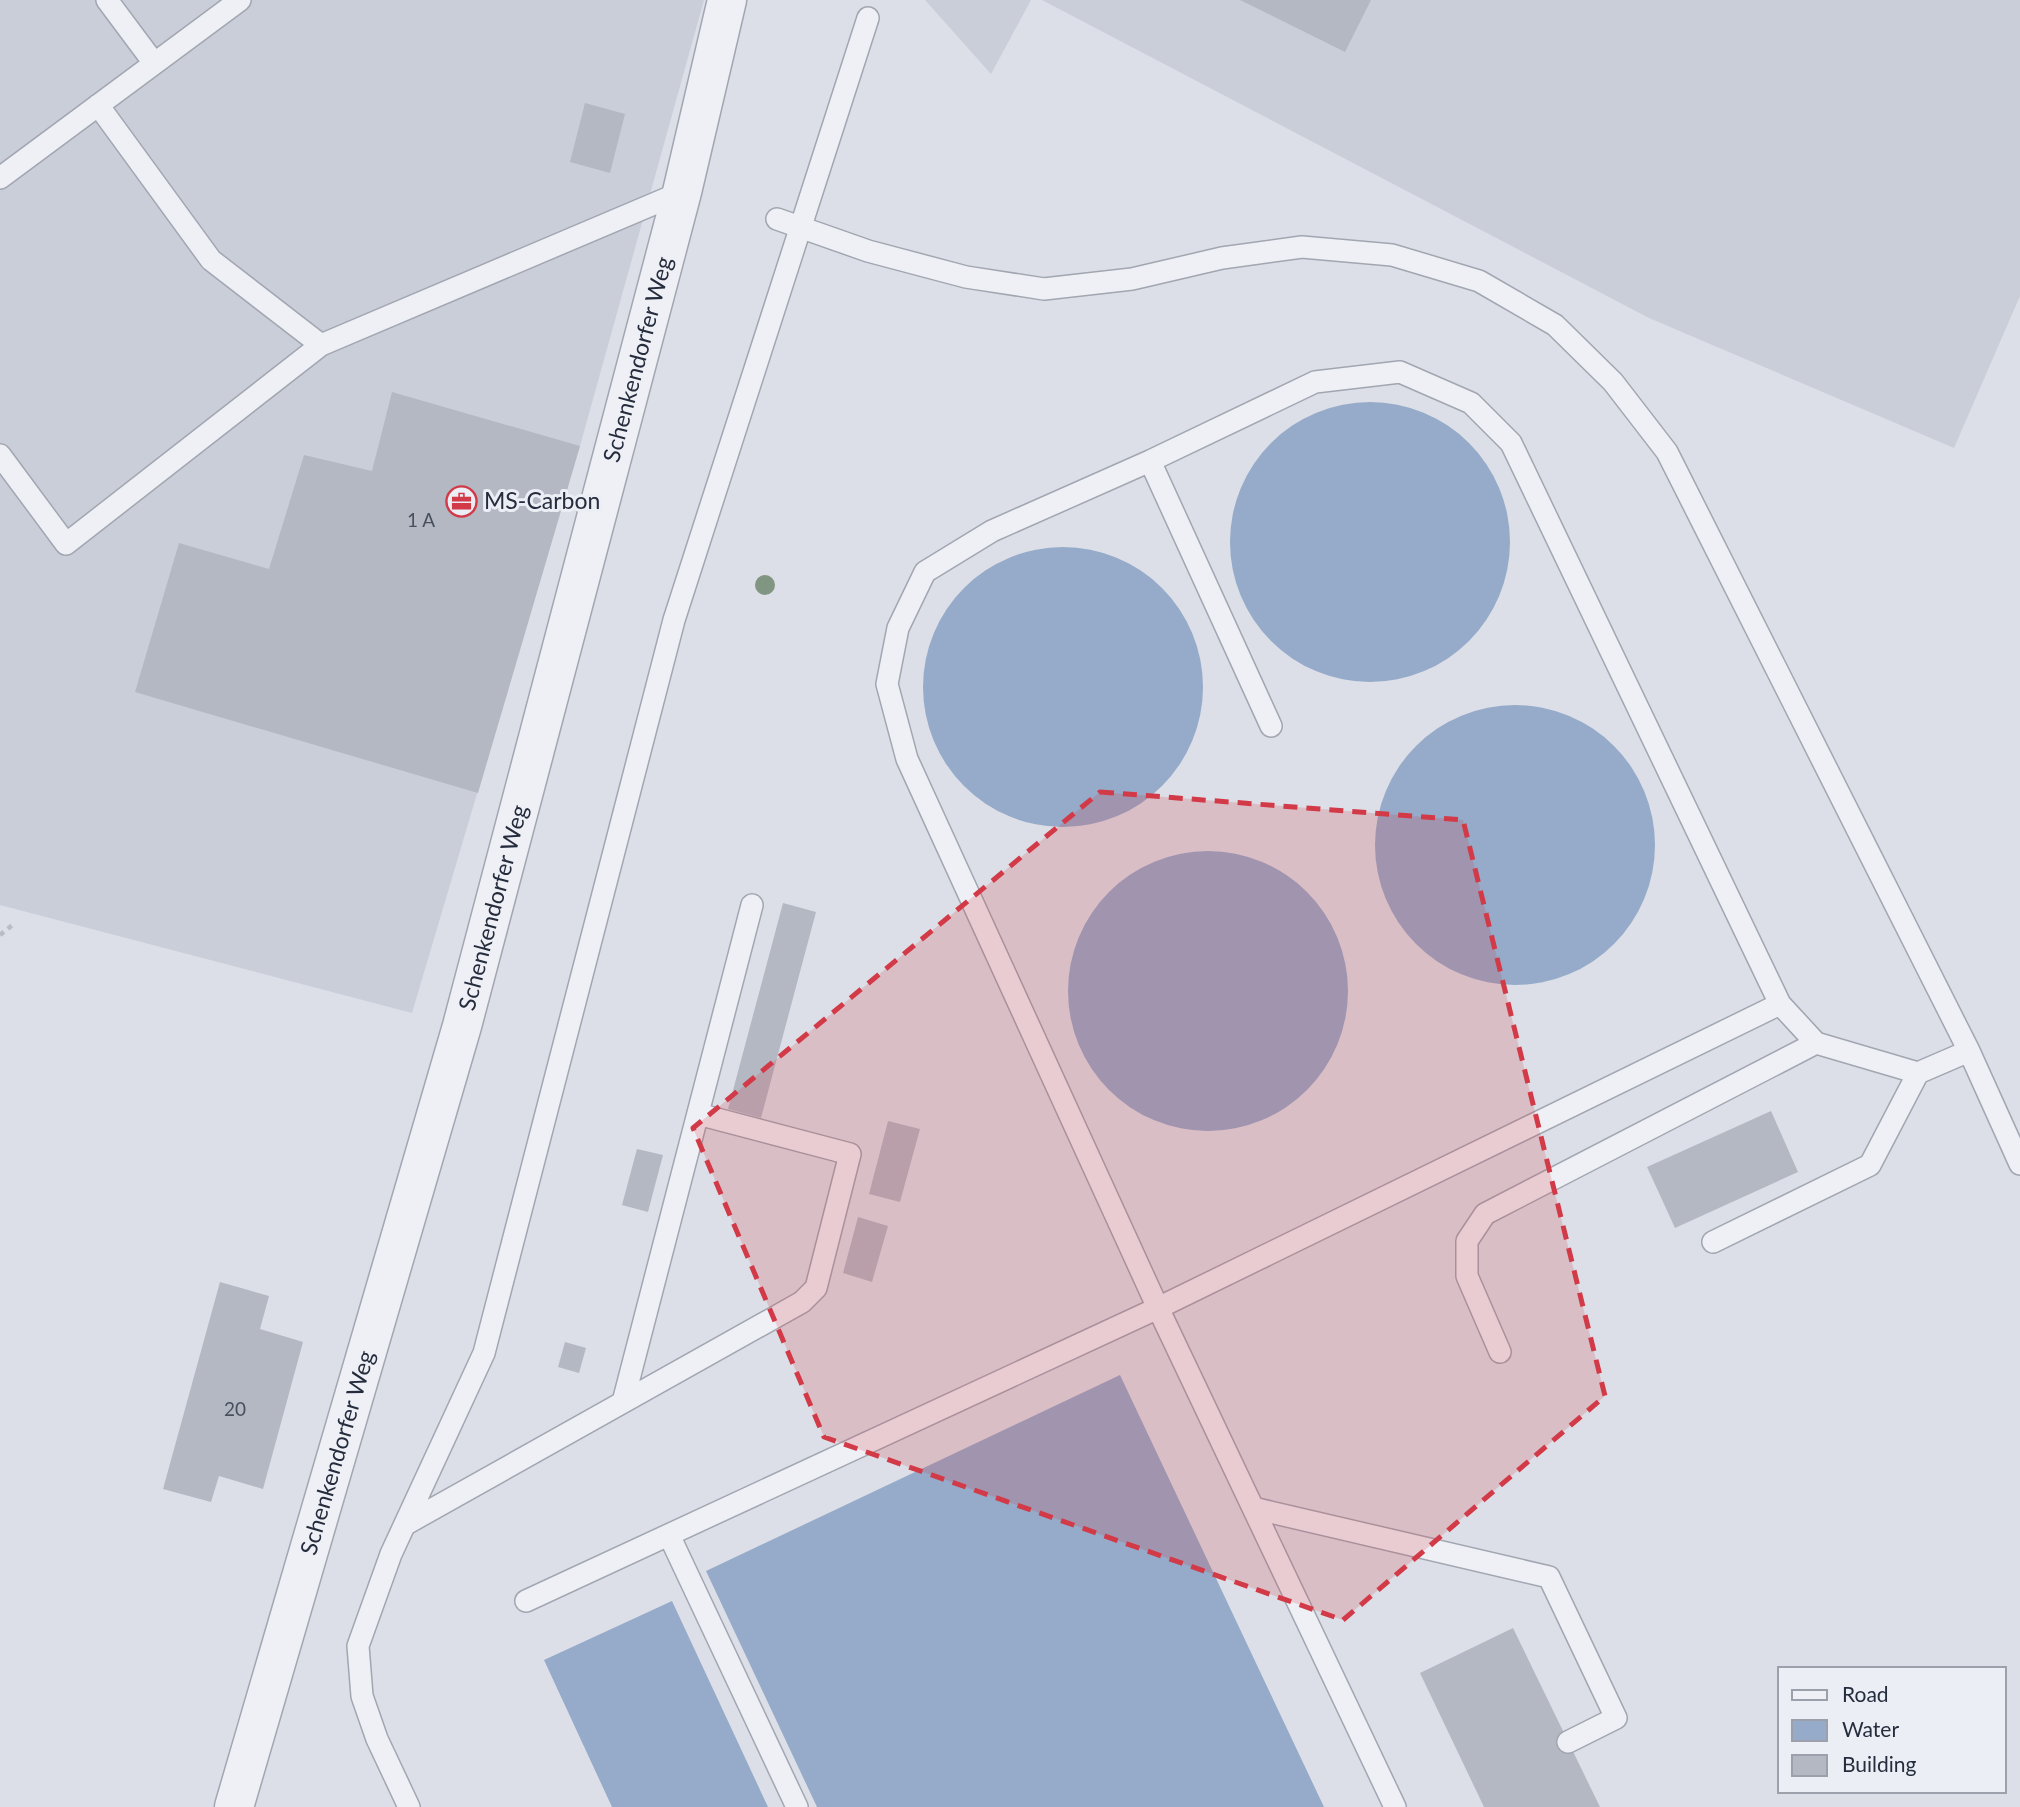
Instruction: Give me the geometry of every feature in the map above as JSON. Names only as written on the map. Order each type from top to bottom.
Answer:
[{"type":"street","name":"Schenkendorfer Weg","points":[[234,1807],[461,1026],[682,192],[727,0]]},
{"type":"lane","points":[[107,0],[155,64]]},
{"type":"lane","points":[[0,178],[240,0]]},
{"type":"lane","points":[[409,1807],[377,1740],[362,1696],[358,1646],[391,1555],[484,1353],[674,620],[868,18]]},
{"type":"lane","points":[[98,105],[211,260],[321,345]]},
{"type":"lane","points":[[0,455],[66,544],[321,345],[682,192]]},
{"type":"lane","points":[[777,219],[867,251],[966,277],[1044,289],[1132,279],[1222,258],[1302,247],[1392,255],[1479,281],[1555,325],[1613,382],[1667,452],[1969,1051],[2020,1164]]},
{"type":"lane","points":[[1395,1807],[1157,1308],[907,759],[887,684],[898,628],[925,572],[992,531],[1150,461],[1315,382],[1400,372],[1471,403],[1511,443],[1780,1004],[1816,1043],[1918,1073]]},
{"type":"lane","points":[[1150,461],[1271,726]]},
{"type":"lane","points":[[623,1402],[752,905]]},
{"type":"lane","points":[[526,1601],[1157,1308],[1780,1004]]},
{"type":"lane","points":[[1500,1352],[1467,1276],[1466,1241],[1485,1213],[1816,1043]]},
{"type":"lane","points":[[1713,1242],[1870,1165],[1918,1073],[1969,1051]]},
{"type":"lane","points":[[405,1524],[802,1302],[816,1289],[849,1154],[698,1114]]},
{"type":"lane","points":[[1253,1508],[1549,1577],[1616,1718],[1568,1742]]},
{"type":"lane","points":[[669,1535],[797,1807]]},
{"type":"path","points":[[0,935],[15,923]]},
{"type":"highlighted area","points":[[1100,792],[1463,820],[1605,1396],[1343,1620],[824,1437],[693,1128]]},
{"type":"shaded area","points":[[0,0],[704,0],[580,446],[412,1013],[0,905]]},
{"type":"shaded area","points":[[925,0],[1031,0],[991,74]]},
{"type":"shaded area","points":[[1042,0],[2020,0],[2020,296],[1954,448],[1649,318]]},
{"type":"water","points":[[1384,402],[1424,412],[1436,418],[1459,434],[1478,453],[1500,488],[1508,515],[1508,569],[1500,596],[1487,620],[1469,641],[1448,659],[1424,672],[1384,682],[1356,682],[1316,672],[1292,659],[1271,641],[1253,620],[1240,596],[1232,569],[1230,528],[1240,488],[1253,464],[1271,443],[1292,425],[1316,412],[1343,404]]},
{"type":"water","points":[[1077,547],[1117,557],[1129,563],[1152,579],[1171,598],[1193,633],[1201,660],[1201,714],[1193,741],[1180,765],[1162,786],[1141,804],[1117,817],[1077,827],[1049,827],[1009,817],[985,804],[964,786],[946,765],[933,741],[925,714],[923,673],[933,633],[946,609],[964,588],[985,570],[1009,557],[1036,549]]},
{"type":"water","points":[[1529,705],[1569,715],[1581,721],[1604,737],[1623,756],[1645,791],[1653,818],[1653,872],[1645,899],[1632,923],[1614,944],[1593,962],[1569,975],[1529,985],[1501,985],[1461,975],[1437,962],[1416,944],[1398,923],[1385,899],[1377,872],[1375,831],[1385,791],[1398,767],[1416,746],[1437,728],[1461,715],[1488,707]]},
{"type":"water","points":[[1222,851],[1262,861],[1274,867],[1297,883],[1316,902],[1338,937],[1346,964],[1346,1018],[1338,1045],[1325,1069],[1307,1090],[1286,1108],[1262,1121],[1222,1131],[1194,1131],[1154,1121],[1130,1108],[1109,1090],[1091,1069],[1078,1045],[1070,1018],[1068,977],[1078,937],[1091,913],[1109,892],[1130,874],[1154,861],[1181,853]]},
{"type":"water","points":[[1120,1375],[1324,1807],[817,1807],[706,1571]]},
{"type":"water","points":[[672,1601],[768,1807],[612,1807],[544,1660]]},
{"type":"building","points":[[1240,0],[1371,0],[1345,52]]},
{"type":"building","points":[[585,103],[625,114],[610,173],[570,162]]},
{"type":"building","points":[[392,392],[580,446],[478,793],[135,692],[179,543],[269,569],[304,455],[372,471]]},
{"type":"building","points":[[783,903],[816,912],[761,1118],[728,1109]]},
{"type":"building","points":[[1771,1111],[1798,1172],[1675,1228],[1647,1167]]},
{"type":"building","points":[[888,1121],[920,1129],[900,1202],[869,1194]]},
{"type":"building","points":[[637,1149],[663,1155],[648,1212],[622,1205]]},
{"type":"building","points":[[858,1217],[888,1226],[872,1282],[843,1273]]},
{"type":"building","points":[[220,1282],[269,1296],[260,1329],[303,1342],[263,1489],[219,1476],[211,1502],[163,1489]]},
{"type":"building","points":[[565,1342],[586,1348],[579,1373],[558,1367]]},
{"type":"building","points":[[1513,1628],[1600,1807],[1484,1807],[1420,1673]]},
{"type":"place","name":"MS-Carbon","points":[[461,501]]}]
